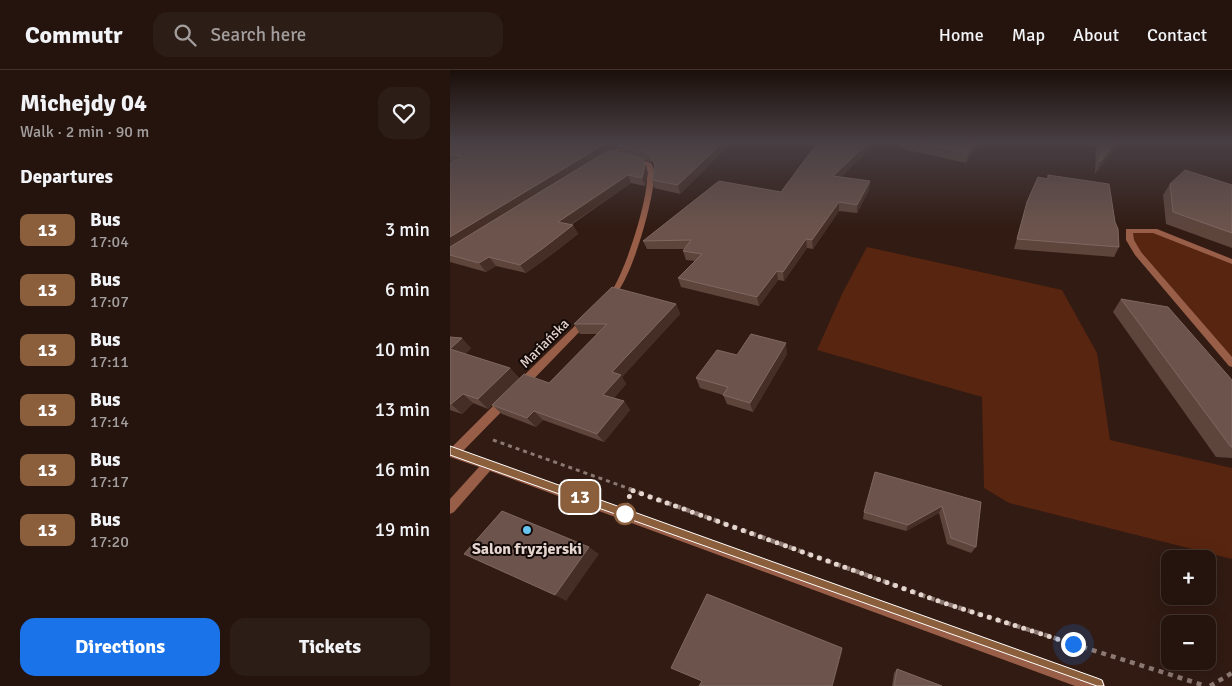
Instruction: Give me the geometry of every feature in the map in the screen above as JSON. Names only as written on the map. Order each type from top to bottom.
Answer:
[{"type":"street","points":[[604,302],[618,288],[642,221],[652,171]]},
{"type":"street","points":[[1232,262],[1154,231],[1129,231],[1130,240],[1138,253],[1232,363]]},
{"type":"street","name":"Mariańska","points":[[452,452],[591,315]]},
{"type":"street","points":[[452,452],[1096,686]]},
{"type":"street","points":[[450,508],[489,464]]},
{"type":"path","points":[[473,433],[941,602],[1208,686],[1232,673]]},
{"type":"shaded area","points":[[1129,231],[1154,231],[1232,262],[1232,363],[1138,253]]},
{"type":"shaded area","points":[[867,247],[1062,290],[1097,353],[1110,440],[1232,468],[1232,559],[1216,555],[1216,550],[1196,550],[1009,503],[984,488],[982,397],[817,350],[842,294]]},
{"type":"building","points":[[450,171],[560,171],[450,237]]},
{"type":"building","points":[[575,171],[644,171],[642,178],[628,175],[558,222],[573,225],[520,265],[489,257],[479,263],[450,255],[450,247]]},
{"type":"building","points":[[654,171],[693,171],[678,185],[652,180]]},
{"type":"building","points":[[797,171],[839,171],[833,176],[870,181],[857,205],[839,202],[812,240],[806,239],[783,272],[777,271],[757,297],[678,278],[702,254],[683,251],[691,240],[643,241],[719,181],[781,192]]},
{"type":"building","points":[[1184,171],[1187,171],[1232,185],[1232,233],[1173,212],[1170,184]]},
{"type":"building","points":[[1048,175],[1109,184],[1115,222],[1118,229],[1119,247],[1017,239],[1027,202],[1038,177],[1048,179]]},
{"type":"building","points":[[612,287],[676,304],[612,372],[621,375],[603,395],[624,401],[597,434],[534,411],[527,418],[492,405],[524,374],[549,383],[607,324],[574,324]]},
{"type":"building","points":[[1121,299],[1168,307],[1232,380],[1232,447],[1231,447]]},
{"type":"building","points":[[751,334],[786,343],[750,403],[723,395],[728,387],[696,378],[717,350],[737,355]]},
{"type":"building","points":[[450,337],[462,338],[450,349]]},
{"type":"building","points":[[450,349],[510,368],[478,399],[463,394],[450,404]]},
{"type":"building","points":[[875,472],[981,502],[976,547],[951,538],[942,506],[908,525],[864,512]]},
{"type":"building","points":[[502,511],[589,547],[555,595],[464,554]]},
{"type":"building","points":[[707,594],[842,648],[832,686],[699,686],[702,681],[671,668]]},
{"type":"building","points":[[897,669],[942,686],[894,686]]},
{"type":"bus line","name":"13","points":[[450,451],[1097,686]]},
{"type":"place","name":"Salon fryzjerski","points":[[527,530]]},
{"type":"route","points":[[625,514],[631,490],[941,602],[1073,644]]}]
